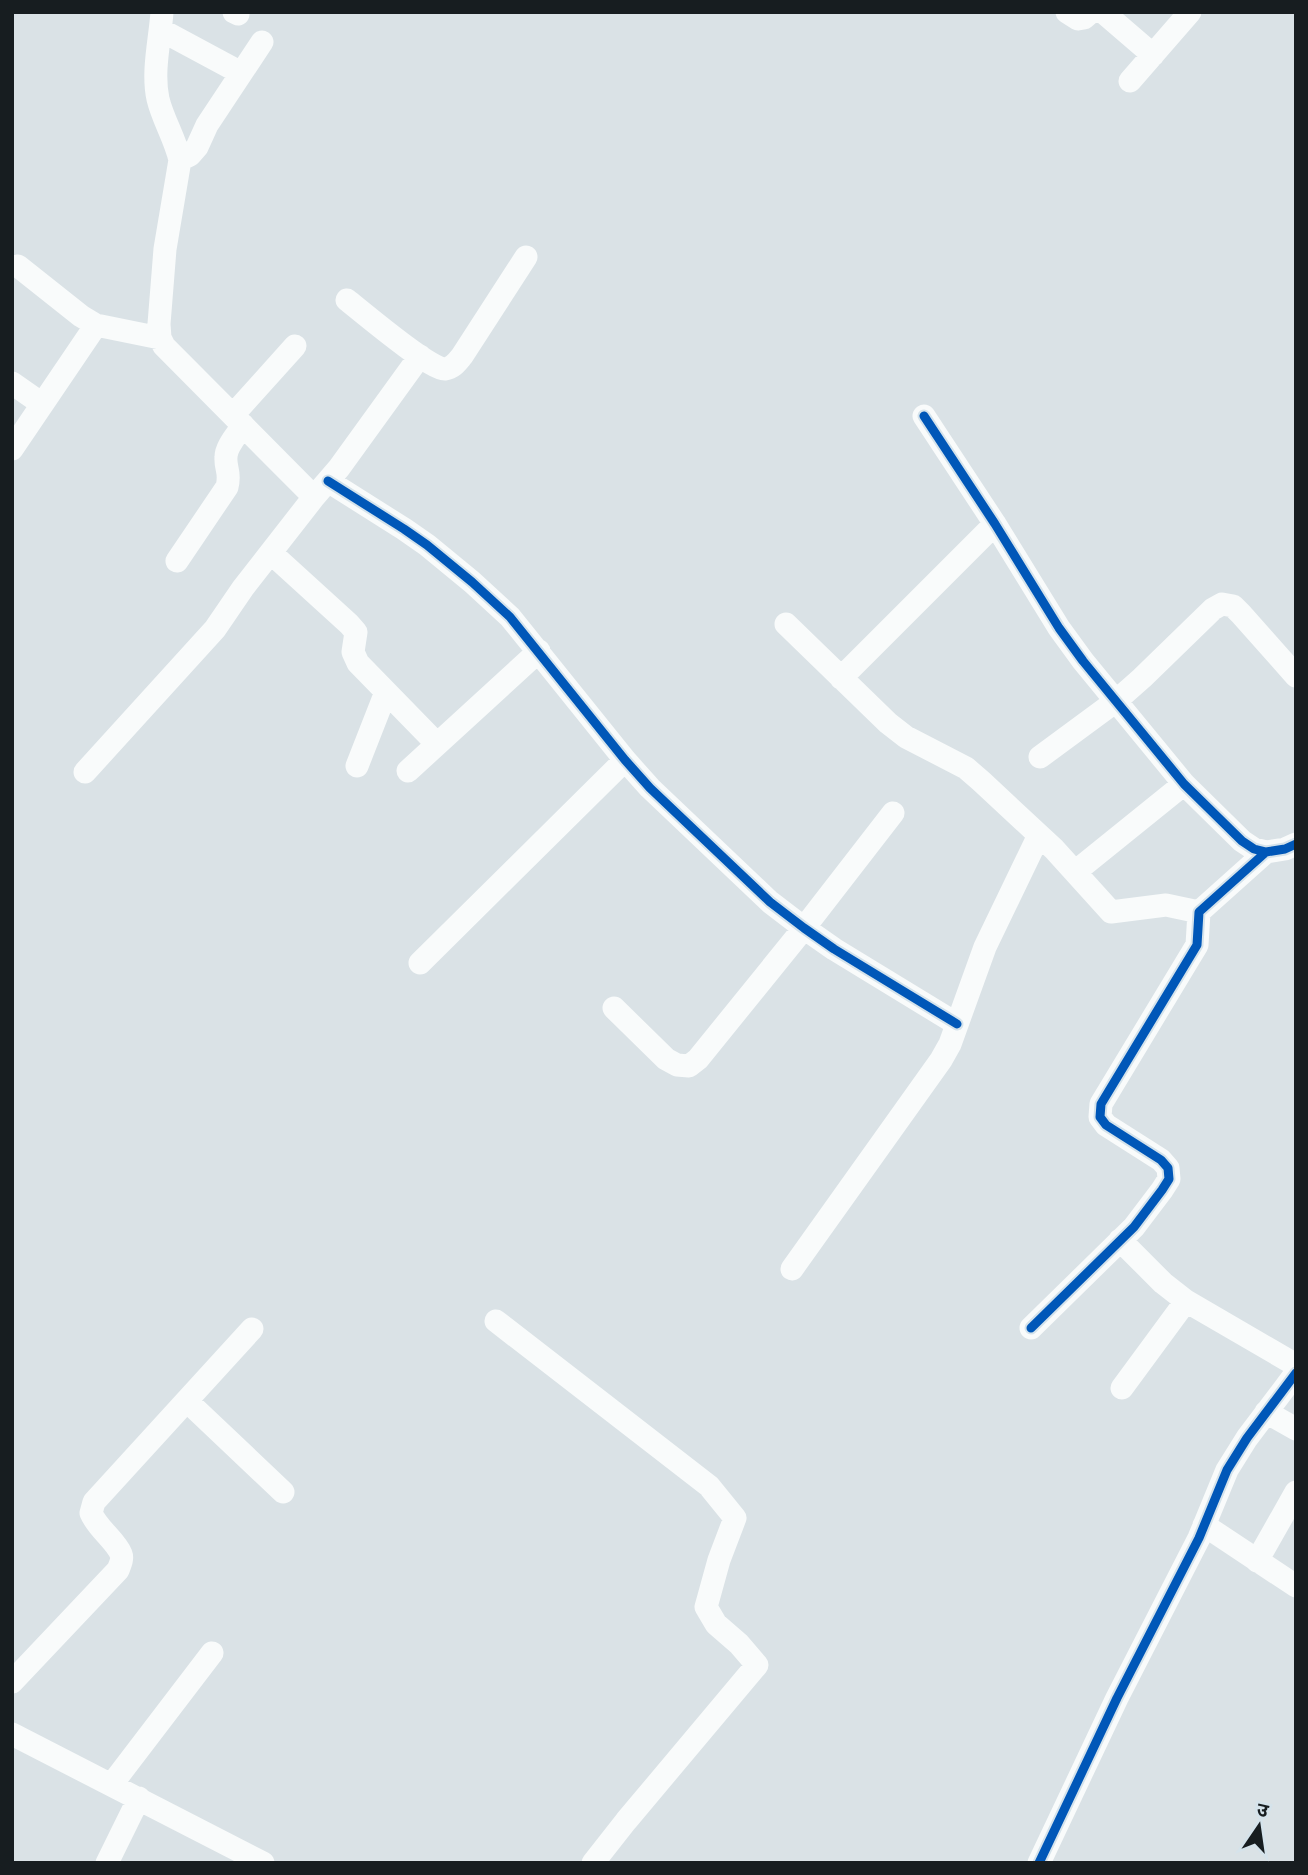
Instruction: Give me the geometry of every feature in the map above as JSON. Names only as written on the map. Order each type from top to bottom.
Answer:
[{"type":"street","points":[[1067,12],[1077,19],[1084,18],[1091,12]]},
{"type":"street","points":[[1102,12],[1153,55]]},
{"type":"street","points":[[1130,81],[1190,12]]},
{"type":"street","points":[[241,73],[161,21],[156,74],[157,97],[180,160],[165,249],[159,324],[160,338],[164,346],[238,420],[321,489],[404,529],[472,582],[510,617],[625,760],[681,818],[770,902],[804,928],[957,1024]]},
{"type":"street","points":[[180,160],[190,155],[197,147],[207,125],[262,42]]},
{"type":"street","points":[[347,300],[419,356],[440,369],[447,369],[462,356],[526,257]]},
{"type":"street","points":[[18,266],[96,325],[160,338]]},
{"type":"street","points":[[12,449],[96,325]]},
{"type":"street","points":[[177,561],[227,487],[230,476],[227,450],[238,420],[295,346]]},
{"type":"street","points":[[85,772],[215,629],[243,588],[339,468],[419,356]]},
{"type":"street","points":[[12,383],[42,404]]},
{"type":"street","points":[[924,416],[1059,628],[1184,784],[1242,841],[1254,849],[1266,852],[1296,844]]},
{"type":"street","points":[[841,678],[995,524]]},
{"type":"street","points":[[271,553],[356,632],[355,658],[437,744]]},
{"type":"street","points":[[1040,757],[1116,701],[1213,609],[1222,604],[1233,607],[1241,614],[1296,676]]},
{"type":"street","points":[[786,624],[888,723],[906,737],[966,768],[1040,835],[1111,912],[1166,905],[1199,912]]},
{"type":"street","points":[[408,771],[539,651]]},
{"type":"street","points":[[357,766],[386,692]]},
{"type":"street","points":[[420,963],[625,760]]},
{"type":"street","points":[[1075,873],[1184,784]]},
{"type":"street","points":[[614,1008],[666,1059],[677,1065],[689,1066],[698,1059],[804,928],[892,813]]},
{"type":"street","points":[[792,1269],[942,1060],[985,947],[1040,835]]},
{"type":"street","points":[[1031,1328],[1134,1227],[1169,1179],[1168,1168],[1161,1160],[1107,1125],[1100,1117],[1101,1104],[1197,945],[1199,912],[1266,852]]},
{"type":"street","points":[[1120,1240],[1163,1283],[1186,1301],[1296,1365]]},
{"type":"street","points":[[1122,1388],[1186,1301]]},
{"type":"street","points":[[496,1321],[709,1486],[735,1518],[719,1560],[706,1607],[716,1624],[739,1644],[757,1665],[593,1863]]},
{"type":"street","points":[[12,1682],[118,1570],[120,1552],[94,1521],[91,1513],[94,1502],[252,1329]]},
{"type":"street","points":[[1038,1863],[1204,1525],[1236,1453],[1296,1373]]},
{"type":"street","points":[[187,1401],[283,1492]]},
{"type":"street","points":[[1266,1412],[1296,1429]]},
{"type":"street","points":[[1257,1561],[1296,1492]]},
{"type":"street","points":[[1204,1525],[1296,1586]]},
{"type":"street","points":[[112,1784],[212,1653]]},
{"type":"street","points":[[12,1734],[263,1863]]},
{"type":"street","points":[[107,1863],[139,1798]]},
{"type":"cycle path","points":[[924,416],[1059,628],[1184,784],[1242,841],[1254,849],[1266,852],[1296,844]]},
{"type":"cycle path","points":[[328,481],[427,545],[510,617],[650,788],[770,902],[834,949],[957,1024]]},
{"type":"cycle path","points":[[1031,1328],[1134,1227],[1169,1179],[1168,1168],[1161,1160],[1106,1125],[1100,1117],[1101,1104],[1197,945],[1199,912],[1266,852]]},
{"type":"cycle path","points":[[1039,1863],[1117,1698],[1199,1538],[1227,1470],[1247,1438],[1296,1373]]}]
